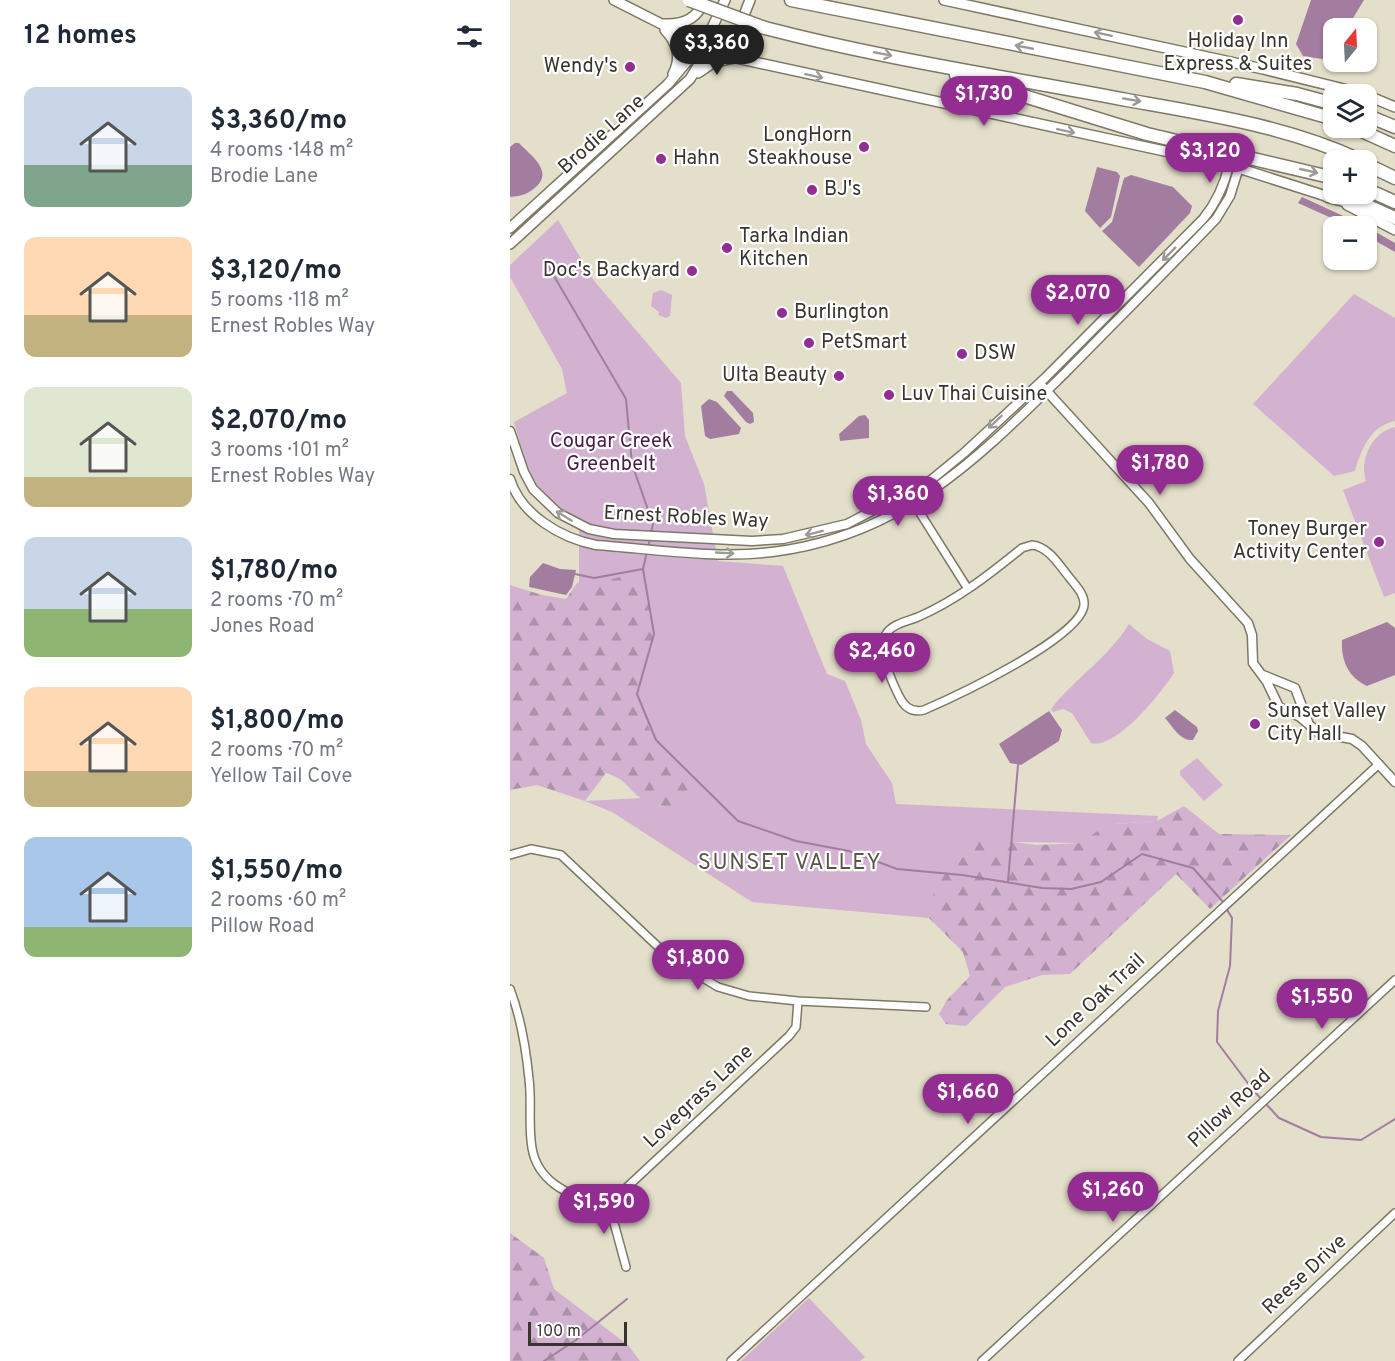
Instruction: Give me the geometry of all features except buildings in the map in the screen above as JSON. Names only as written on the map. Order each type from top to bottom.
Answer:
[{"type":"highway","points":[[689,0],[765,28],[909,59],[1243,121],[1302,137],[1335,150]]},
{"type":"highway","points":[[791,0],[850,14],[1205,82],[1323,115]]},
{"type":"highway","points":[[909,59],[1147,134],[1323,175]]},
{"type":"highway","points":[[1205,82],[1253,85],[1323,101]]},
{"type":"highway","points":[[1377,120],[1395,127]]},
{"type":"highway","points":[[1377,138],[1395,146]]},
{"type":"highway","points":[[1377,169],[1395,178]]},
{"type":"highway","points":[[1377,194],[1395,202]]},
{"type":"highway","points":[[1360,204],[1395,218]]},
{"type":"main road","points":[[614,0],[659,24],[736,58],[1239,167],[1323,194]]},
{"type":"main road","points":[[659,24],[680,25],[692,18],[704,0]]},
{"type":"main road","name":"Brodie Lane","points":[[510,228],[668,84],[695,52],[704,45],[725,0]]},
{"type":"main road","points":[[750,0],[739,30],[738,41],[743,52],[759,63]]},
{"type":"main road","points":[[944,0],[1263,69],[1323,84]]},
{"type":"main road","points":[[659,24],[672,37],[679,58],[668,84]]},
{"type":"main road","name":"Brodie Lane","points":[[510,244],[690,80],[705,56],[704,45]]},
{"type":"main road","points":[[690,80],[714,62],[736,58]]},
{"type":"main road","points":[[1377,99],[1395,106]]},
{"type":"main road","points":[[534,222],[541,209],[564,186],[563,180]]},
{"type":"main road","points":[[1344,204],[1395,230]]},
{"type":"street","name":"Ernest Robles Way","points":[[510,431],[524,472],[533,489],[546,504],[571,521],[589,529],[640,536],[783,540],[847,524],[931,480],[964,453],[1039,383],[1214,206],[1224,186],[1229,165]]},
{"type":"street","name":"Ernest Robles Way","points":[[510,478],[526,506],[560,533],[596,545],[749,555],[801,548],[859,532],[914,503],[950,480],[1046,391],[1216,219],[1230,196],[1239,167]]},
{"type":"street","points":[[1109,314],[1116,321]]},
{"type":"street","points":[[1066,357],[1073,364]]},
{"type":"street","points":[[1039,383],[1149,504],[1190,559],[1248,623],[1252,663],[1263,675],[1279,707],[1300,717],[1311,728],[1326,736],[1352,739],[1395,782]]},
{"type":"street","points":[[908,494],[968,589]]},
{"type":"street","points":[[1037,546],[1047,551],[1079,590],[1084,604],[1080,615],[1055,637],[1003,672],[972,690],[924,710],[917,712],[909,709],[900,697],[882,648],[886,634],[895,626],[920,616],[968,589],[1022,548],[1037,546]]},
{"type":"street","points":[[1263,675],[1295,688],[1311,728]]},
{"type":"street","name":"Lone Oak Trail","points":[[731,1361],[1379,764]]},
{"type":"street","points":[[510,855],[531,849],[561,855],[670,958],[699,978],[735,993],[798,1001],[926,1007]]},
{"type":"street","name":"Pillow Road","points":[[982,1361],[1395,980]]},
{"type":"street","points":[[510,989],[527,1058],[532,1149],[537,1164],[554,1185],[565,1192],[595,1198],[607,1197],[626,1267]]},
{"type":"street","name":"Lovegrass Lane","points":[[607,1197],[626,1189],[789,1036],[796,1027],[798,1001]]},
{"type":"street","name":"Reese Drive","points":[[1239,1361],[1395,1213]]},
{"type":"green space","name":"Cougar Creek Greenbelt","points":[[558,220],[595,282],[681,383],[685,436],[704,484],[718,561],[783,566],[827,674],[845,681],[861,720],[866,744],[892,783],[896,804],[1158,816],[1157,821],[1114,824],[1082,843],[1011,842],[933,903],[929,918],[752,902],[612,812],[585,801],[642,798],[663,807],[579,590],[579,521],[541,490],[529,468],[514,422],[567,393],[562,369],[510,277],[510,265]]},
{"type":"green space","points":[[661,290],[672,295],[670,316],[666,318],[658,315],[659,312],[651,306],[653,293]]},
{"type":"green space","points":[[1354,294],[1395,318],[1395,421],[1373,433],[1360,455],[1355,471],[1334,476],[1253,404]]},
{"type":"green space","name":"Toney Burger Activity Center","points":[[1395,427],[1395,593],[1384,597],[1343,490],[1366,481],[1364,464],[1369,448],[1380,435]]},
{"type":"green space","points":[[643,569],[654,634],[637,695],[654,742],[700,783],[681,808],[661,806],[646,801],[623,781],[606,773],[585,801],[537,785],[510,790],[510,585],[542,595],[566,599],[577,583],[613,579]]},
{"type":"green space","points":[[1129,624],[1147,639],[1170,651],[1174,673],[1149,706],[1125,729],[1101,743],[1091,743],[1072,713],[1063,709],[1053,712],[1051,709],[1070,687],[1101,658]]},
{"type":"green space","points":[[1197,758],[1223,785],[1204,801],[1180,775],[1180,771]]},
{"type":"green space","points":[[1184,806],[1219,834],[1291,835],[1210,909],[1176,874],[1070,974],[1042,975],[1005,987],[966,1026],[946,1024],[939,1014],[947,1000],[970,976],[963,952],[929,918],[936,883],[945,858],[967,841],[993,839],[1036,845],[1082,843],[1096,832],[1114,824],[1157,821]]},
{"type":"green space","points":[[510,1233],[544,1258],[554,1289],[628,1345],[640,1361],[510,1361]]},
{"type":"green space","points":[[809,1298],[865,1357],[860,1361],[741,1361]]},
{"type":"shaded area","points":[[1311,0],[1364,0],[1353,18],[1323,18],[1323,60],[1303,56],[1296,44]]},
{"type":"shaded area","points":[[519,143],[534,158],[542,174],[541,180],[531,191],[510,197],[510,147]]},
{"type":"shaded area","points":[[1097,167],[1117,172],[1120,176],[1111,217],[1100,228],[1085,211]]},
{"type":"shaded area","points":[[1131,175],[1173,187],[1192,206],[1190,213],[1139,267],[1102,231],[1112,222],[1124,178]]},
{"type":"shaded area","points":[[1302,197],[1343,216],[1327,216],[1298,203]]},
{"type":"shaded area","points":[[1377,233],[1395,243],[1395,252],[1377,242]]},
{"type":"shaded area","points":[[727,391],[732,391],[753,413],[754,422],[750,424],[746,422],[724,396]]},
{"type":"shaded area","points":[[709,399],[717,402],[741,428],[739,434],[710,439],[705,436],[701,406]]},
{"type":"shaded area","points":[[865,415],[869,420],[869,438],[840,441],[839,434],[859,416]]},
{"type":"shaded area","points":[[543,563],[560,569],[576,570],[572,587],[566,595],[529,587],[530,577]]},
{"type":"shaded area","points":[[1387,622],[1395,628],[1395,675],[1367,686],[1350,673],[1344,661],[1342,640]]},
{"type":"shaded area","points":[[1175,710],[1197,727],[1198,731],[1193,740],[1181,736],[1165,718]]},
{"type":"shaded area","points":[[1049,711],[1062,730],[1059,741],[1021,765],[1010,763],[999,744]]},
{"type":"waterway","points":[[544,259],[626,399],[632,464],[653,524],[651,533]]},
{"type":"waterway","points":[[650,539],[643,569],[654,634],[637,694],[656,740],[738,821],[796,841],[849,851],[897,869],[962,875],[1042,888],[1071,889],[1101,882],[1142,854],[1193,868],[1224,903]]},
{"type":"waterway","points":[[575,574],[594,578],[643,569]]},
{"type":"waterway","points":[[1008,881],[1018,765]]},
{"type":"waterway","points":[[1226,908],[1232,918],[1230,966],[1218,1011],[1217,1042],[1253,1090],[1279,1118],[1321,1137],[1361,1140],[1395,1119]]},
{"type":"waterway","points":[[544,1361],[576,1340],[627,1299]]},
{"type":"place","name":"Holiday Inn Express & Suites","points":[[1238,20]]},
{"type":"place","name":"Wendy's","points":[[630,67]]},
{"type":"place","name":"LongHorn Steakhouse","points":[[864,147]]},
{"type":"place","name":"Hahn","points":[[661,159]]},
{"type":"place","name":"BJ's","points":[[812,190]]},
{"type":"place","name":"Tarka Indian Kitchen","points":[[727,248]]},
{"type":"place","name":"Doc's Backyard","points":[[692,271]]},
{"type":"place","name":"Burlington","points":[[782,313]]},
{"type":"place","name":"PetSmart","points":[[809,343]]},
{"type":"place","name":"DSW","points":[[962,354]]},
{"type":"place","name":"Ulta Beauty","points":[[839,376]]},
{"type":"place","name":"Luv Thai Cuisine","points":[[889,395]]},
{"type":"place","name":"Toney Burger Activity Center","points":[[1379,542]]},
{"type":"place","name":"Sunset Valley City Hall","points":[[1255,724]]},
{"type":"district","name":"SUNSET VALLEY","points":[[790,863]]}]
